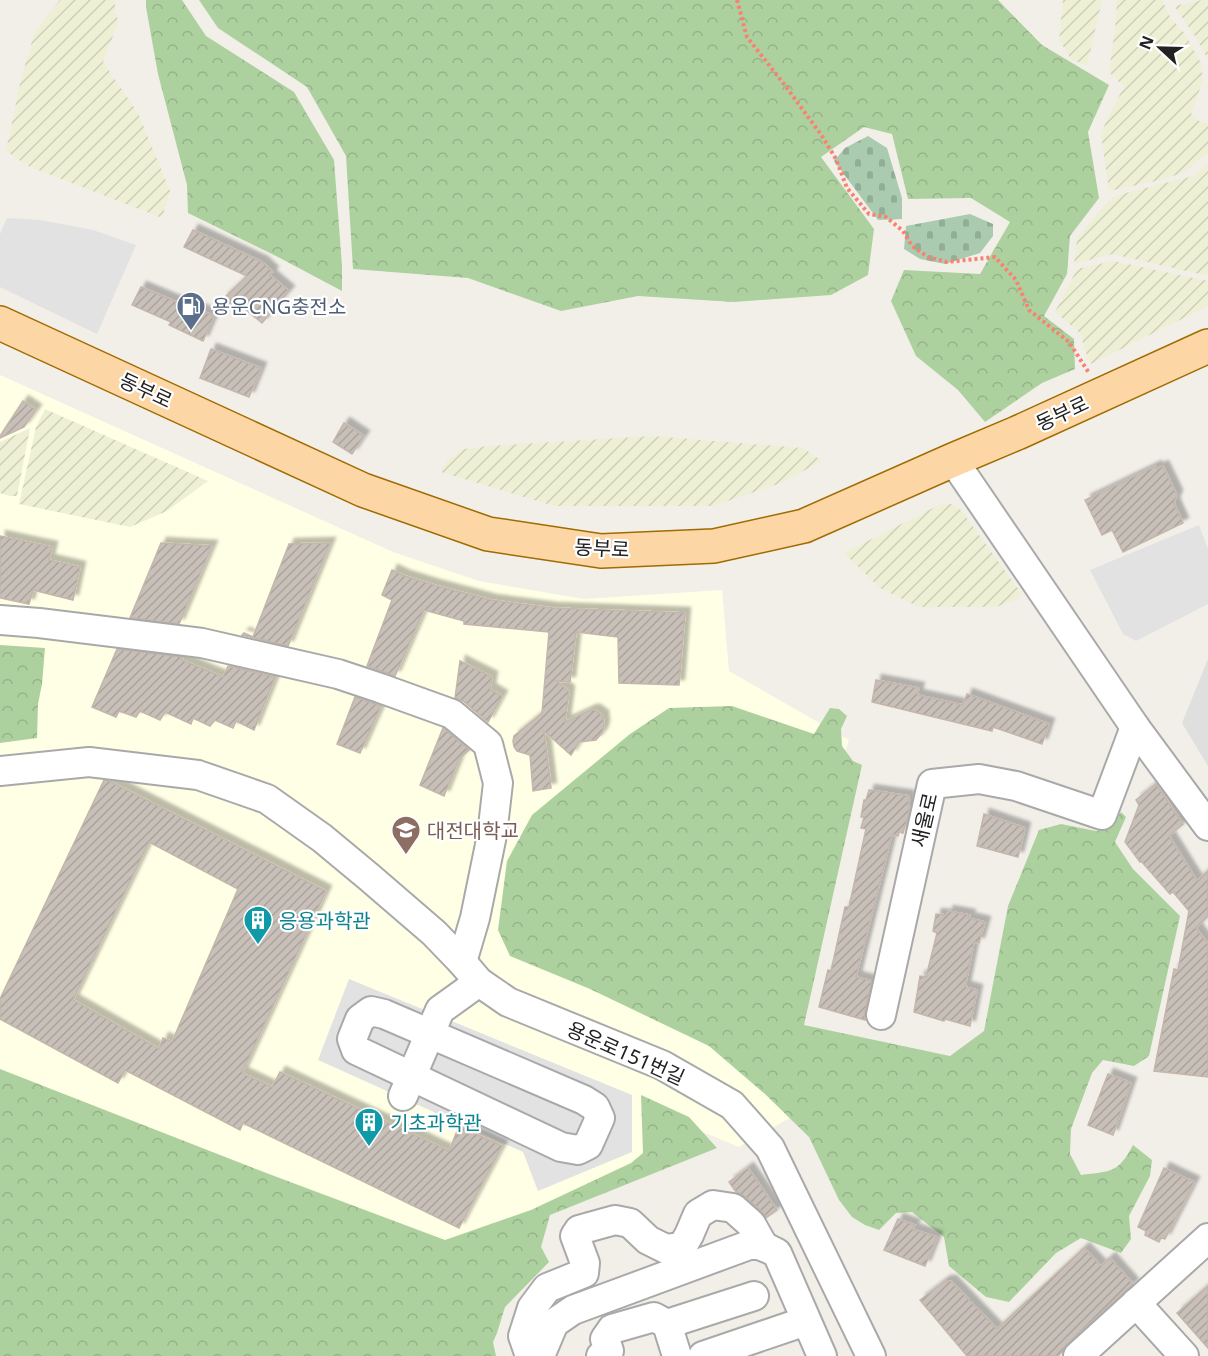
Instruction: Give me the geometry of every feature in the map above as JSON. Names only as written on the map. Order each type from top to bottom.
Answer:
[{"type":"main road","name":"동부로","points":[[0,323],[363,490],[488,534],[601,551],[714,546],[804,526],[1208,346]]},
{"type":"street","points":[[953,460],[1135,727],[1208,826]]},
{"type":"street","points":[[0,620],[202,644],[338,674],[452,714],[488,744],[498,783],[492,835],[475,918],[471,972],[440,1010],[407,1086]]},
{"type":"street","name":"새울로","points":[[881,1015],[932,784],[979,779],[1016,786],[1102,815],[1135,727]]},
{"type":"street","name":"용운로151번길","points":[[0,771],[89,762],[198,776],[267,799],[322,838],[353,864],[434,933],[471,972],[508,1002],[662,1065],[732,1105],[770,1148],[871,1356]]},
{"type":"street","points":[[371,1011],[430,1033],[584,1100],[595,1107],[600,1118],[588,1145],[578,1150],[561,1147],[407,1086],[356,1050],[352,1040],[360,1018],[371,1011]]},
{"type":"street","points":[[530,1356],[524,1336],[532,1308],[547,1288],[585,1273],[585,1263],[576,1236],[579,1230],[615,1220],[630,1223],[648,1240],[666,1249],[682,1247],[698,1214],[713,1205],[733,1208],[751,1224],[764,1247]]},
{"type":"street","points":[[1078,1356],[1208,1238]]},
{"type":"street","points":[[540,1356],[554,1323],[573,1310],[749,1245],[760,1245],[777,1253],[822,1356]]},
{"type":"street","points":[[667,1324],[754,1296]]},
{"type":"street","points":[[1136,1303],[1184,1356]]},
{"type":"street","points":[[601,1356],[609,1351],[605,1339],[612,1329],[654,1317],[667,1324],[677,1356]]},
{"type":"street","points":[[721,1353],[778,1344],[807,1321]]},
{"type":"path","points":[[737,0],[747,37],[822,136],[836,159],[847,188],[869,213],[886,217],[903,231],[912,246],[928,257],[947,262],[995,257],[1016,280],[1029,310],[1069,342],[1101,395]]},
{"type":"shaded area","points":[[60,0],[114,0],[118,23],[103,62],[138,113],[170,191],[162,218],[28,166],[6,151],[21,79],[35,31]]},
{"type":"shaded area","points":[[1063,0],[1102,0],[1087,66],[1071,59],[1059,40]]},
{"type":"shaded area","points":[[1117,0],[1162,0],[1170,17],[1185,34],[1201,63],[1203,80],[1191,114],[1199,121],[1208,123],[1208,152],[1186,172],[1109,191],[1101,134],[1124,87],[1109,72]]},
{"type":"shaded area","points":[[1208,0],[1208,60],[1197,39],[1174,6]]},
{"type":"shaded area","points":[[1208,163],[1208,276],[1112,254],[1074,264],[1077,238],[1111,198],[1193,176]]},
{"type":"shaded area","points":[[7,218],[40,220],[93,230],[136,245],[97,334],[0,287],[0,234]]},
{"type":"shaded area","points":[[1113,261],[1208,281],[1208,306],[1091,364],[1080,333],[1055,312],[1077,269]]},
{"type":"shaded area","name":"대전대학교","points":[[0,375],[393,552],[479,581],[584,599],[722,590],[729,671],[849,740],[774,971],[795,1115],[739,1147],[703,1132],[515,1222],[325,1296],[0,1356]]},
{"type":"shaded area","points":[[45,409],[208,481],[167,511],[130,527],[19,504],[36,427]]},
{"type":"shaded area","points":[[30,428],[17,496],[0,493],[0,442]]},
{"type":"shaded area","points":[[652,436],[803,448],[822,461],[781,483],[713,506],[554,506],[441,472],[448,459],[464,449]]},
{"type":"shaded area","points":[[941,504],[951,504],[961,510],[1021,593],[1018,599],[996,607],[919,607],[880,588],[844,553]]},
{"type":"shaded area","points":[[1199,525],[1208,549],[1208,604],[1136,641],[1123,634],[1090,570]]},
{"type":"shaded area","points":[[1208,659],[1208,766],[1182,723]]},
{"type":"shaded area","points":[[349,979],[632,1095],[632,1152],[538,1191],[523,1152],[318,1060]]},
{"type":"green space","points":[[146,0],[182,0],[206,36],[294,92],[334,160],[342,291],[188,213],[187,185],[158,74]]},
{"type":"green space","points":[[199,0],[998,0],[1042,45],[1109,85],[1088,132],[1099,198],[1070,236],[1067,274],[1044,316],[1074,339],[1075,369],[1042,383],[985,422],[958,390],[916,356],[891,301],[904,270],[980,274],[1010,222],[971,198],[908,199],[892,134],[864,127],[821,157],[874,229],[868,275],[831,295],[734,302],[638,296],[561,311],[468,278],[353,269],[346,156],[307,87],[218,28]]},
{"type":"green space","points":[[868,136],[887,148],[902,198],[902,219],[878,220],[834,161],[845,148]]},
{"type":"green space","points":[[970,214],[993,224],[993,236],[980,253],[945,264],[920,259],[904,249],[906,226]]},
{"type":"green space","points":[[0,645],[45,648],[38,704],[37,738],[0,743]]},
{"type":"green space","points":[[732,706],[814,734],[830,708],[839,709],[847,716],[841,729],[842,746],[853,761],[862,765],[804,1025],[950,1056],[984,1031],[1008,906],[1039,830],[1061,824],[1096,831],[1109,829],[1121,812],[1126,817],[1115,842],[1133,869],[1180,916],[1149,1056],[1134,1066],[1103,1060],[1092,1073],[1071,1129],[1070,1154],[1081,1175],[1099,1173],[1118,1166],[1133,1145],[1152,1160],[1150,1176],[1129,1216],[1131,1239],[1121,1253],[1081,1238],[1056,1253],[1009,1302],[986,1297],[949,1266],[944,1237],[912,1212],[896,1213],[879,1230],[852,1217],[839,1200],[809,1137],[765,1094],[709,1046],[590,989],[510,956],[498,930],[507,861],[532,815],[630,734],[669,708]]},
{"type":"green space","points":[[0,1069],[445,1240],[531,1210],[631,1163],[643,1153],[641,1095],[689,1117],[717,1148],[550,1215],[541,1247],[549,1262],[505,1307],[493,1342],[496,1356],[0,1356]]},
{"type":"building","points":[[193,230],[262,262],[273,272],[270,275],[289,291],[262,323],[240,305],[234,310],[223,299],[247,276],[184,247]]},
{"type":"building","points":[[141,287],[214,316],[203,341],[169,325],[171,322],[132,305]]},
{"type":"building","points":[[211,349],[261,368],[249,397],[200,378]]},
{"type":"building","points":[[23,401],[36,410],[24,427],[0,438],[0,436]]},
{"type":"building","points":[[344,423],[364,436],[352,454],[333,442]]},
{"type":"building","points":[[1156,466],[1157,469],[1163,466],[1177,495],[1174,503],[1183,523],[1123,552],[1112,530],[1102,535],[1085,500]]},
{"type":"building","points":[[0,536],[52,547],[49,560],[80,567],[73,600],[33,590],[29,604],[0,598]]},
{"type":"building","points":[[161,543],[212,546],[179,624],[130,618]]},
{"type":"building","points":[[330,543],[288,646],[242,635],[244,633],[253,637],[289,544]]},
{"type":"building","points":[[392,570],[434,585],[491,600],[552,608],[685,613],[679,685],[619,683],[618,637],[576,632],[570,682],[556,681],[569,691],[565,722],[595,710],[603,716],[604,726],[596,740],[579,742],[571,755],[544,731],[551,788],[533,791],[530,755],[517,751],[513,741],[514,736],[542,713],[549,632],[464,624],[464,621],[424,610],[395,676],[367,666],[392,600],[382,595]]},
{"type":"building","points":[[117,649],[183,657],[182,660],[223,677],[228,666],[275,677],[254,730],[236,721],[233,728],[215,720],[210,726],[193,718],[191,724],[165,712],[160,720],[140,711],[136,717],[119,711],[116,717],[92,707]]},
{"type":"building","points":[[460,661],[492,677],[490,689],[502,696],[488,722],[463,701],[455,698]]},
{"type":"building","points":[[876,680],[919,688],[917,695],[963,705],[967,694],[1049,724],[1042,744],[993,727],[992,731],[872,702]]},
{"type":"building","points":[[355,697],[381,706],[360,753],[337,744]]},
{"type":"building","points":[[443,728],[469,750],[459,759],[444,796],[420,785]]},
{"type":"building","name":"응용과학관","points":[[104,780],[109,781],[326,891],[242,1073],[272,1087],[280,1072],[449,1151],[459,1126],[502,1146],[459,1228],[243,1123],[240,1130],[125,1070],[118,1083],[0,1019],[0,999]],"holes":[[[149,842],[238,889],[172,1042],[163,1038],[159,1049],[73,1000]]]},
{"type":"building","points":[[1156,784],[1183,824],[1169,836],[1197,881],[1208,871],[1208,916],[1196,928],[1208,944],[1208,1077],[1154,1071],[1174,969],[1178,970],[1189,911],[1173,892],[1170,894],[1140,862],[1125,842],[1139,805],[1136,800]]},
{"type":"building","points":[[869,790],[909,796],[908,805],[910,806],[903,833],[899,832],[898,836],[892,834],[856,977],[872,981],[865,1020],[819,1007],[828,970],[831,971],[845,907],[849,907],[866,829],[861,828],[864,817],[861,817],[864,800]]},
{"type":"building","points":[[984,814],[1025,828],[1018,857],[977,846]]},
{"type":"building","points":[[948,911],[970,915],[968,918],[985,922],[979,943],[974,942],[965,987],[977,990],[970,1026],[914,1012],[920,976],[926,977],[937,933],[933,931],[936,914],[947,915]]},
{"type":"building","points":[[1108,1074],[1131,1083],[1113,1135],[1088,1125]]},
{"type":"building","points":[[748,1168],[777,1210],[766,1218],[744,1196],[736,1192],[729,1182]]},
{"type":"building","points":[[1164,1168],[1194,1182],[1165,1239],[1161,1238],[1159,1242],[1145,1235],[1146,1231],[1138,1227]]},
{"type":"building","points":[[898,1219],[915,1225],[912,1229],[937,1237],[925,1266],[884,1250]]},
{"type":"building","points":[[1084,1248],[1101,1266],[1110,1258],[1133,1284],[1067,1344],[1058,1356],[967,1356],[920,1300],[945,1281],[951,1281],[997,1329]]},
{"type":"building","points":[[1208,1286],[1208,1348],[1177,1313]]},
{"type":"place","name":"용운CNG충전소","points":[[191,332]]},
{"type":"place","name":"대전대학교","points":[[406,856]]},
{"type":"place","name":"응용과학관","points":[[258,946]]},
{"type":"place","name":"기초과학관","points":[[369,1148]]}]
